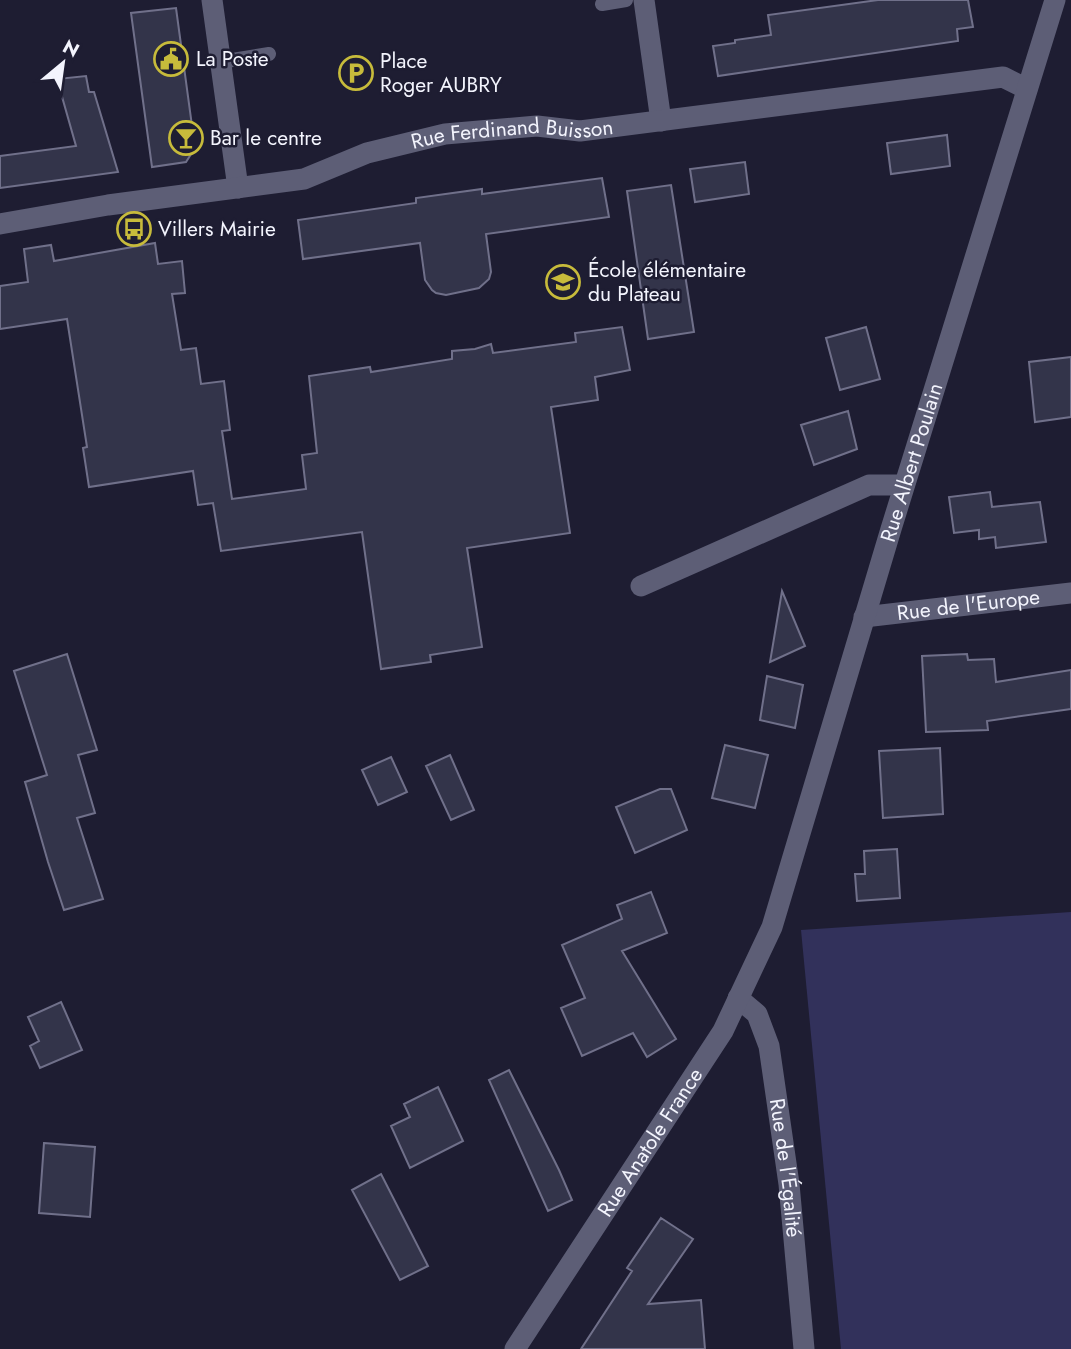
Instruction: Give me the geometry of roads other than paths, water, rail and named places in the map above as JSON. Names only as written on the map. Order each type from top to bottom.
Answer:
[{"type":"street","points":[[212,0],[238,188]]},
{"type":"street","points":[[643,0],[661,121]]},
{"type":"street","name":"Rue Albert Poulain","points":[[772,927],[904,485],[1055,0]]},
{"type":"street","name":"Rue Ferdinand Buisson","points":[[0,224],[108,205],[303,179],[366,153],[445,134],[537,126],[580,131],[1003,77],[1027,89]]},
{"type":"street","points":[[641,586],[869,485],[904,485]]},
{"type":"street","name":"Rue de l'Europe","points":[[864,617],[1071,593]]},
{"type":"street","name":"Rue Anatole France","points":[[515,1349],[723,1031],[772,927]]},
{"type":"street","name":"Rue de l'Égalité","points":[[738,998],[757,1014],[769,1046],[789,1184],[804,1349]]},
{"type":"lane","points":[[602,4],[626,0]]},
{"type":"lane","points":[[220,62],[269,54]]},
{"type":"place","name":"La Poste","points":[[171,59]]},
{"type":"place","name":"Place Roger AUBRY","points":[[356,73]]},
{"type":"place","name":"Bar le centre","points":[[186,138]]},
{"type":"place","name":"Villers Mairie","points":[[134,229]]},
{"type":"place","name":"École élémentaire du Plateau","points":[[563,282]]}]
